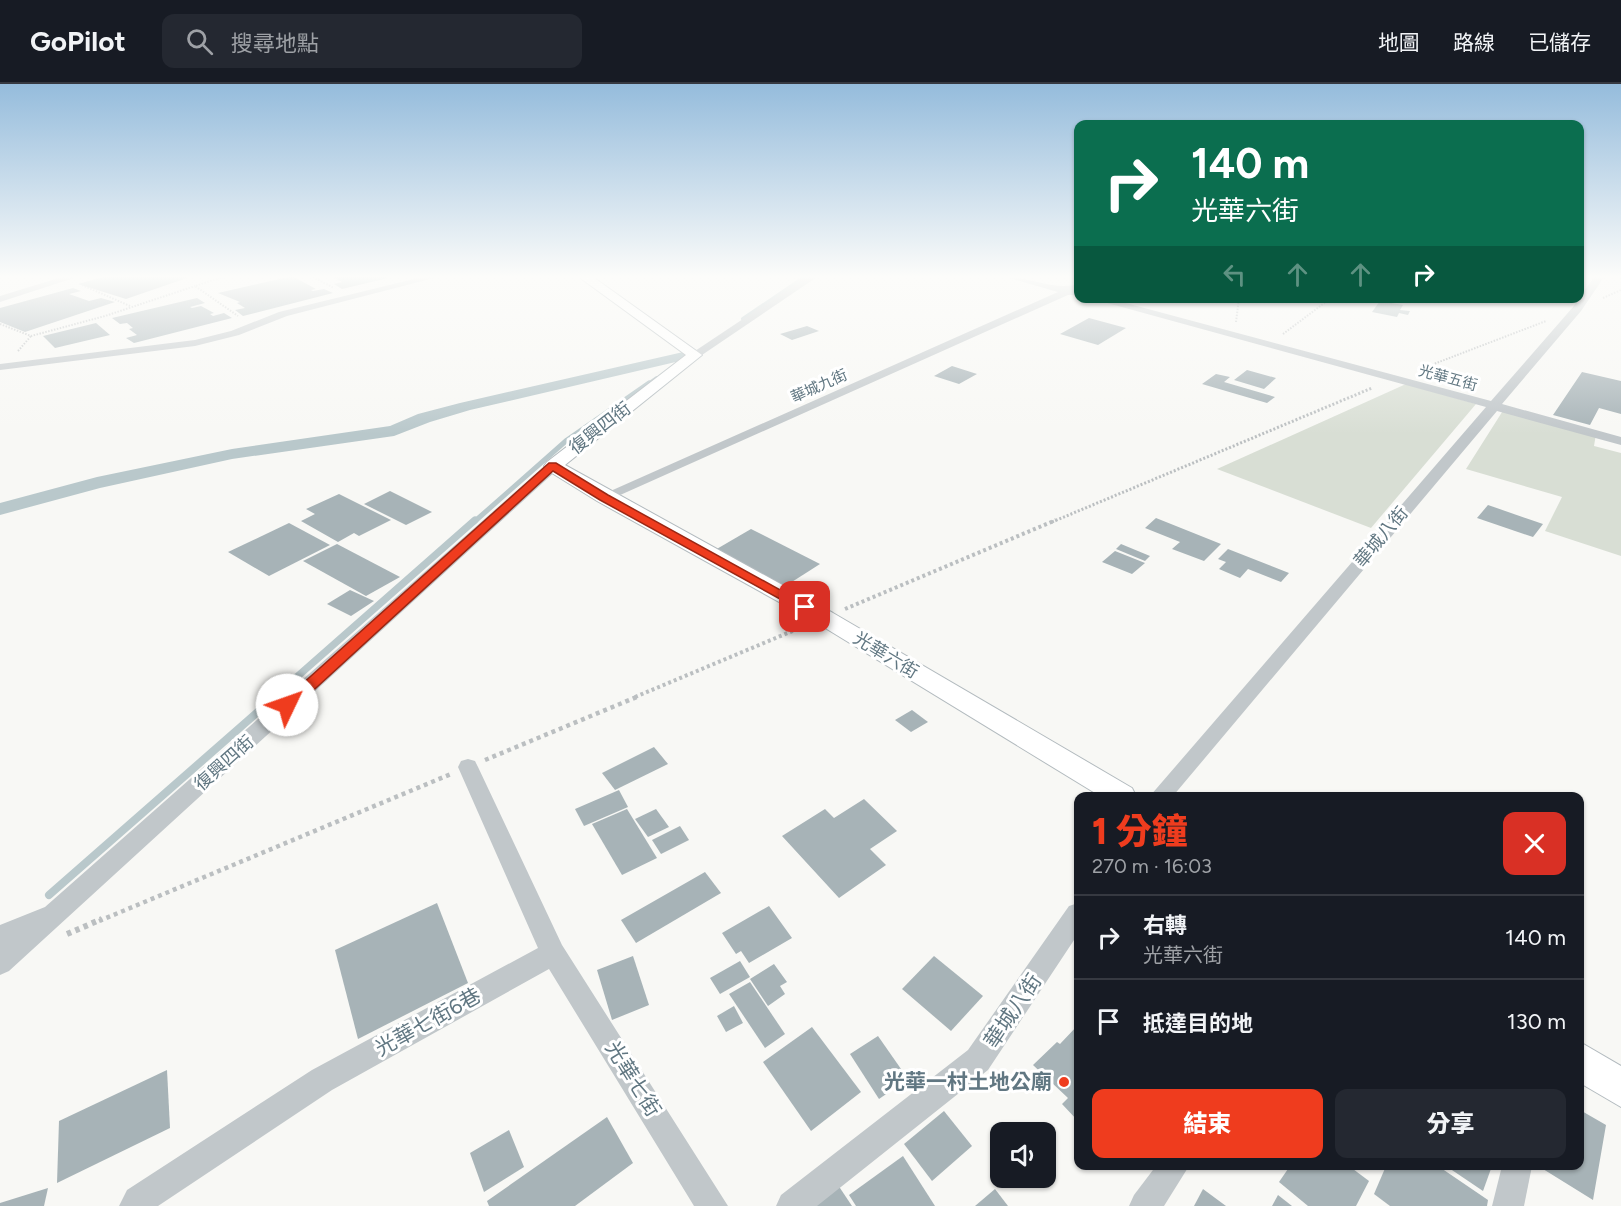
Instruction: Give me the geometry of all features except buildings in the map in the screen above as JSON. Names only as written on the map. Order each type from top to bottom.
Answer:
[{"type":"street","points":[[6,360],[57,352],[144,345],[207,329]]},
{"type":"street","points":[[0,367],[66,357],[195,343],[244,329]]},
{"type":"street","points":[[659,329],[695,355]]},
{"type":"street","name":"復興四街","points":[[0,963],[552,466],[695,355],[733,329]]},
{"type":"street","name":"華城九街","points":[[604,497],[987,329]]},
{"type":"street","name":"光華五街","points":[[1217,329],[1621,441]]},
{"type":"street","name":"華城八街","points":[[1164,792],[1492,405],[1559,329]]},
{"type":"street","name":"光華六街","points":[[552,466],[825,618],[1115,792]]},
{"type":"street","points":[[468,767],[553,953]]},
{"type":"street","name":"復興四街","points":[[0,936],[58,913]]},
{"type":"street","name":"華城八街","points":[[792,1206],[978,1060],[1074,920]]},
{"type":"street","name":"光華七街6巷","points":[[135,1206],[138,1201],[322,1080],[553,953]]},
{"type":"street","name":"光華七街","points":[[553,953],[712,1206]]},
{"type":"street","points":[[1584,1064],[1621,1088]]},
{"type":"street","points":[[1145,1206],[1171,1170]]},
{"type":"street","points":[[1508,1206],[1516,1170]]},
{"type":"path","points":[[14,329],[31,336]]},
{"type":"path","points":[[6,360],[31,336],[53,329]]},
{"type":"path","points":[[1270,344],[1289,329]]},
{"type":"shaded area","points":[[1406,384],[1476,404],[1371,528],[1217,469]]},
{"type":"shaded area","points":[[1504,409],[1596,434],[1594,446],[1621,453],[1621,556],[1545,531],[1562,497],[1466,469]]},
{"type":"waterway","points":[[0,509],[97,483],[232,454],[394,431],[424,418],[466,406],[692,354]]},
{"type":"waterway","points":[[647,385],[657,378]]},
{"type":"waterway","points":[[474,522],[567,440],[649,383]]},
{"type":"waterway","points":[[274,697],[475,520]]},
{"type":"waterway","points":[[49,895],[276,696]]},
{"type":"place","name":"光華一村土地公廟","points":[[1064,1082]]},
{"type":"route","points":[[287,705],[552,466],[805,607]]}]
